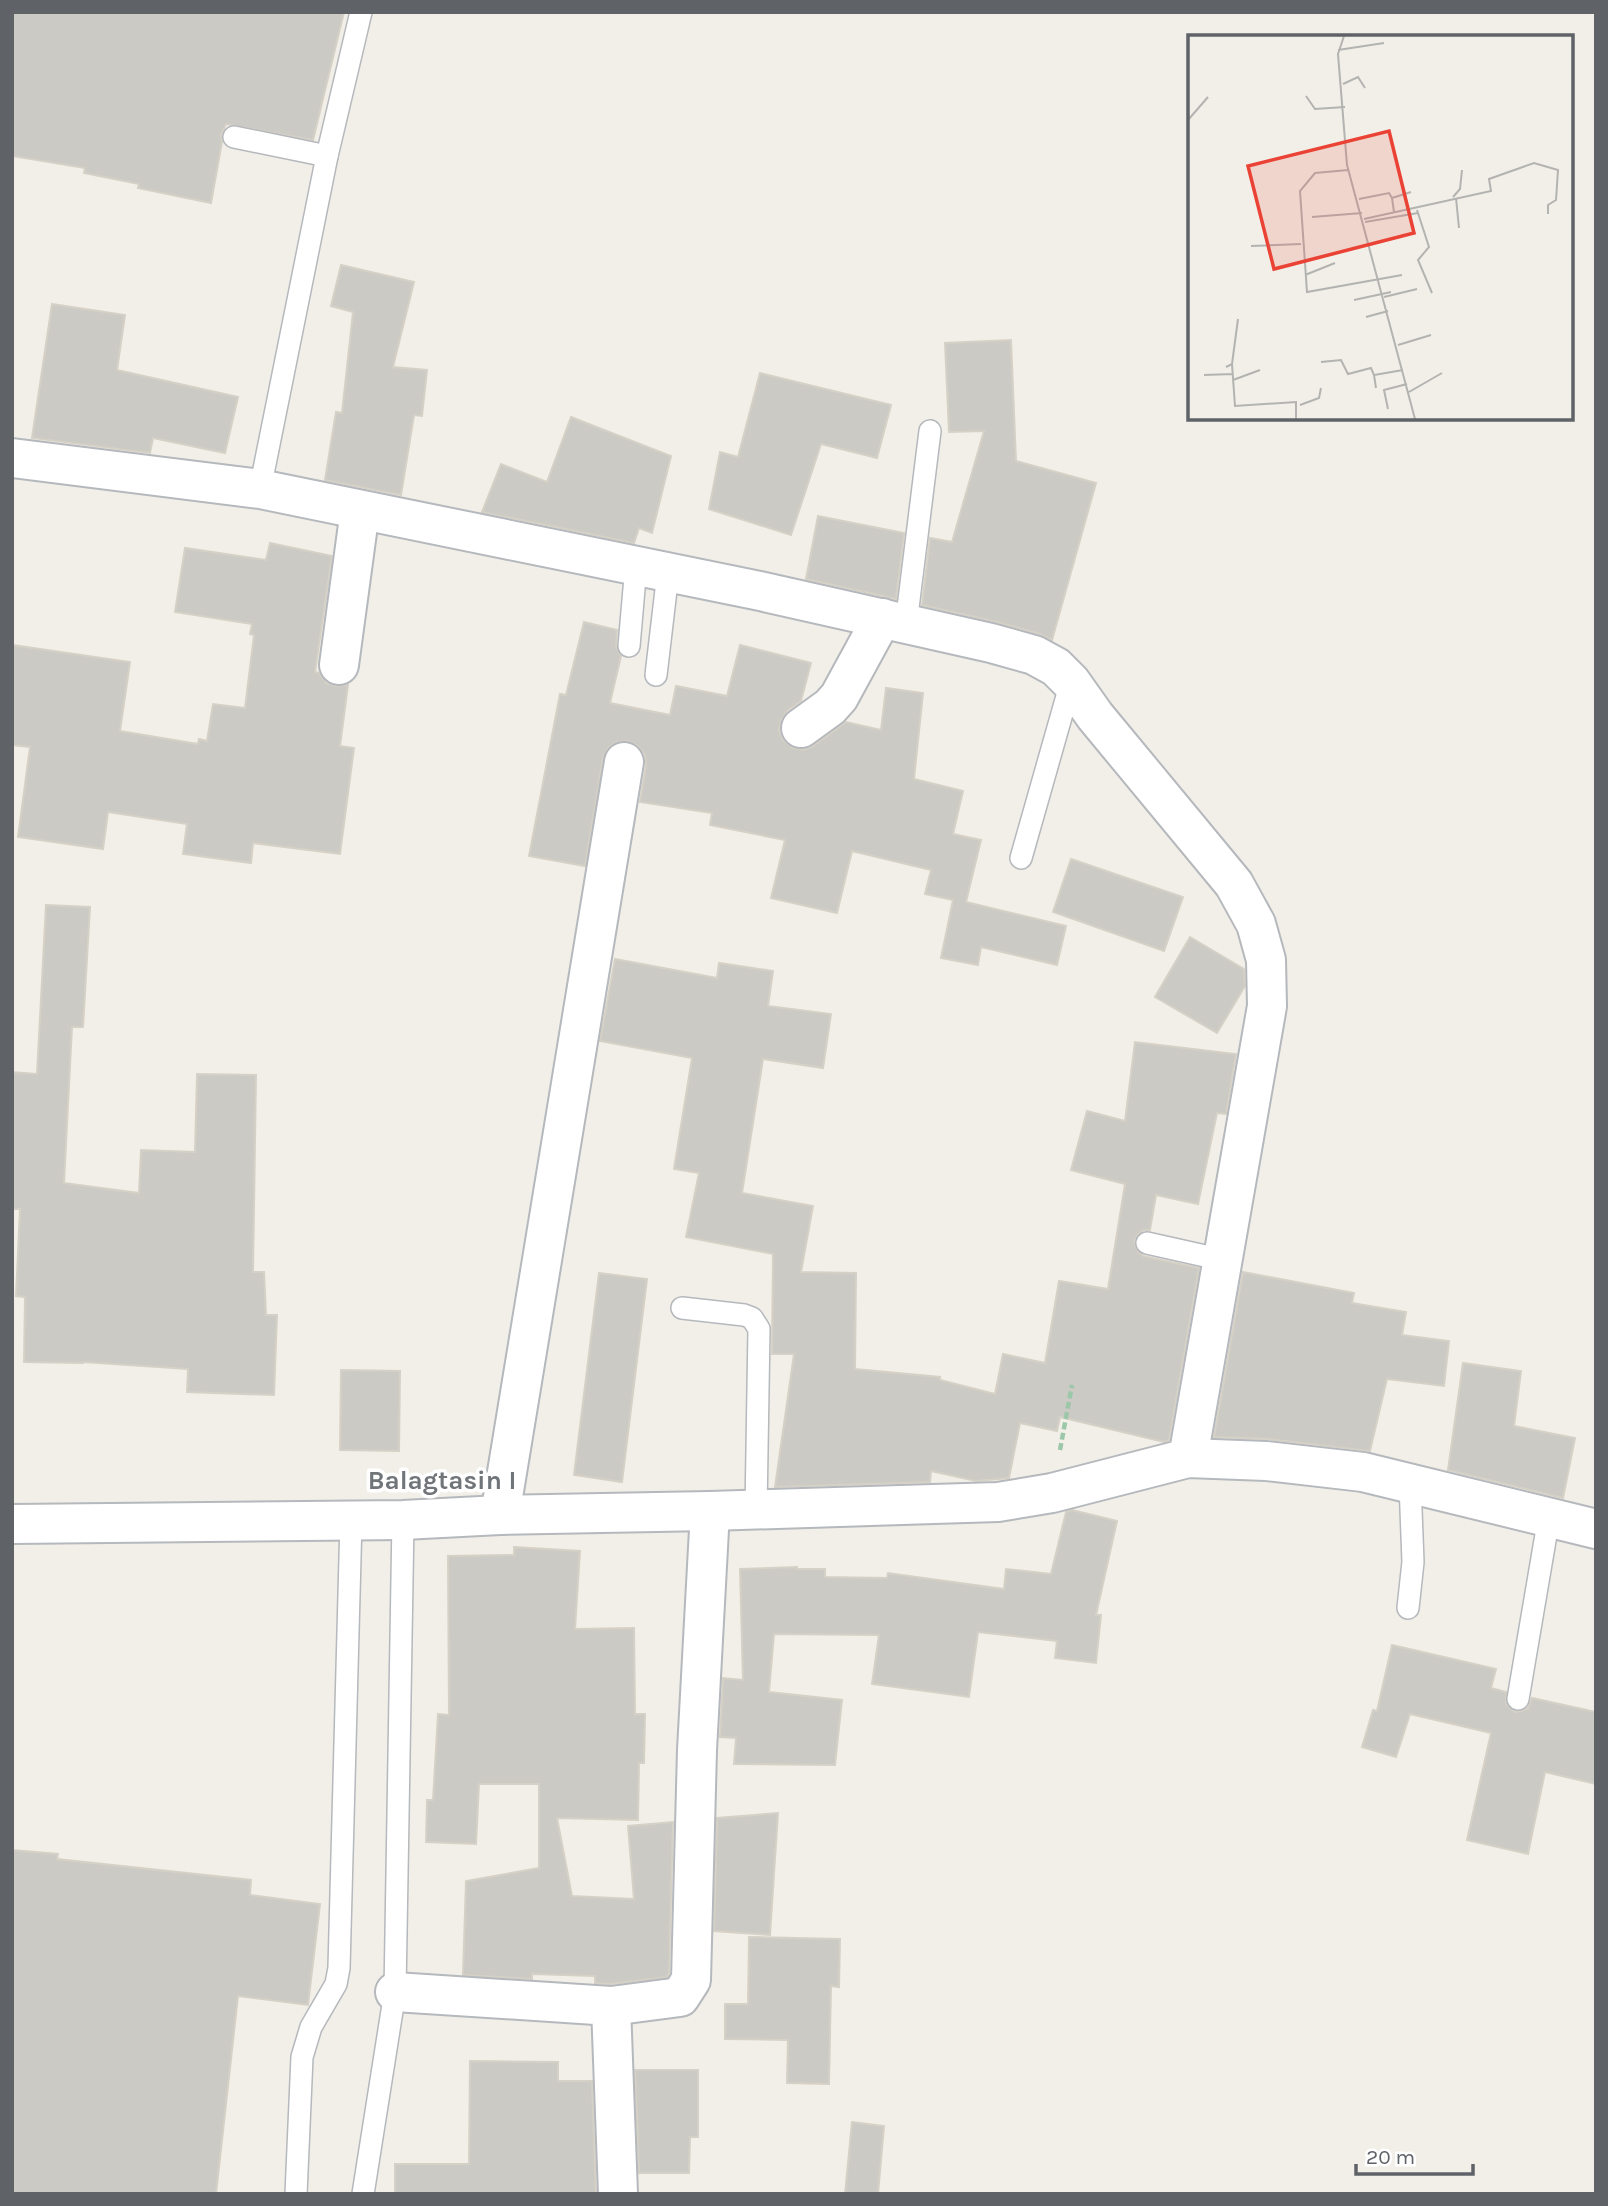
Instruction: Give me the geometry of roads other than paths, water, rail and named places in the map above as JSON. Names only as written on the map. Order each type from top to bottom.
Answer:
[{"type":"street","points":[[12,458],[260,489],[760,591],[991,643],[1034,655],[1056,667],[1234,884],[1256,924],[1266,960],[1267,1006],[1188,1458]]},
{"type":"street","points":[[339,665],[359,510]]},
{"type":"street","points":[[801,728],[830,707],[894,621]]},
{"type":"street","points":[[499,1515],[624,762]]},
{"type":"street","points":[[12,1524],[402,1520],[998,1502],[1052,1493],[1188,1458],[1266,1461],[1363,1472],[1596,1529]]},
{"type":"street","points":[[395,1992],[611,2006],[680,1997],[691,1980],[696,1750],[710,1511]]},
{"type":"street","points":[[611,2006],[618,2194]]},
{"type":"lane","points":[[260,489],[327,156],[361,12]]},
{"type":"lane","points":[[234,136],[327,156]]},
{"type":"lane","points":[[894,621],[930,431]]},
{"type":"lane","points":[[629,646],[652,570]]},
{"type":"lane","points":[[652,570],[656,675]]},
{"type":"lane","points":[[1021,858],[1071,682]]},
{"type":"lane","points":[[1147,1243],[1223,1260]]},
{"type":"lane","points":[[682,1308],[744,1315],[752,1318],[759,1329],[756,1510]]},
{"type":"lane","points":[[1408,1608],[1413,1562],[1410,1483]]},
{"type":"lane","points":[[1518,1699],[1549,1517]]},
{"type":"lane","points":[[296,2194],[302,2057],[311,2027],[336,1984],[339,1968],[351,1520]]},
{"type":"lane","points":[[363,2194],[395,1992],[402,1520]]},
{"type":"district","name":"Balagtasin I","points":[[442,1480]]}]
